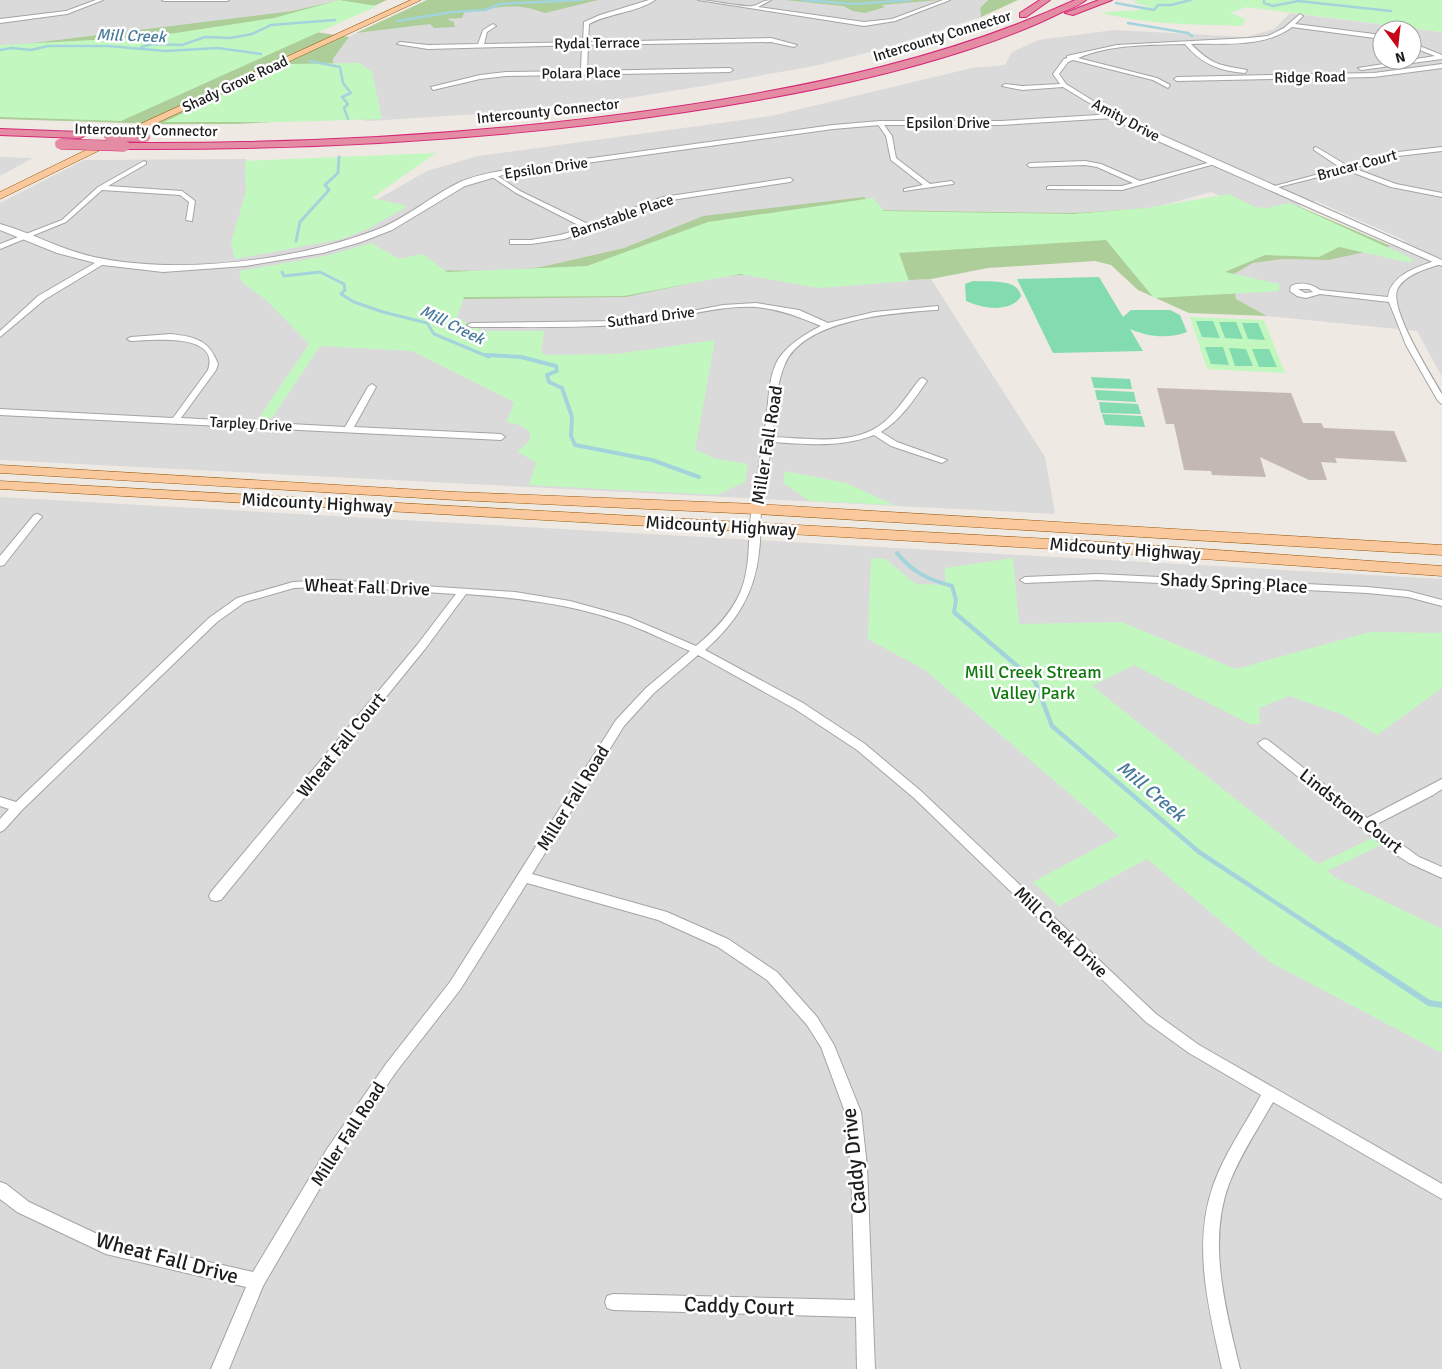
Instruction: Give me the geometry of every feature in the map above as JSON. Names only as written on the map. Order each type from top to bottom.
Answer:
[{"type":"highway","points":[[1023,15],[1046,0]]},
{"type":"highway","name":"Intercounty Connector","points":[[1009,20],[1056,0]]},
{"type":"highway","name":"Intercounty Connector","points":[[0,142],[60,149],[347,142],[602,121],[692,108],[809,87],[903,66],[990,40],[1041,20],[1082,0]]},
{"type":"highway","points":[[990,40],[1108,0]]},
{"type":"highway","name":"Intercounty Connector","points":[[0,132],[145,137],[360,132],[504,122],[630,108],[703,97],[848,68]]},
{"type":"main road","name":"Shady Grove Road","points":[[60,149],[397,0]]},
{"type":"main road","name":"Shady Grove Road","points":[[0,196],[122,135],[417,0]]},
{"type":"main road","points":[[0,185],[36,167]]},
{"type":"main road","name":"Midcounty Highway","points":[[0,469],[456,496],[756,509],[1442,550]]},
{"type":"main road","name":"Midcounty Highway","points":[[0,485],[1105,547],[1442,571]]},
{"type":"main road","points":[[1105,547],[1126,543],[1442,560]]},
{"type":"street","points":[[0,21],[67,12],[101,0]]},
{"type":"street","points":[[164,0],[227,0]]},
{"type":"street","points":[[584,72],[587,44],[586,23],[598,17],[639,6],[653,0]]},
{"type":"street","points":[[700,0],[864,24],[893,20],[948,0]]},
{"type":"street","points":[[752,8],[769,0]]},
{"type":"street","points":[[1064,85],[1056,74],[1061,62],[1086,50],[1115,46],[1254,40],[1281,32],[1300,16]]},
{"type":"street","points":[[1291,25],[1372,36]]},
{"type":"street","points":[[481,46],[485,31],[493,26]]},
{"type":"street","name":"Rydal Terrace","points":[[400,44],[481,46],[770,40],[794,45]]},
{"type":"street","points":[[1188,44],[1206,62],[1216,67],[1233,70],[1361,68],[1442,57]]},
{"type":"street","points":[[1422,49],[1442,57]]},
{"type":"street","points":[[1069,57],[1154,79],[1168,86]]},
{"type":"street","name":"Ridge Road","points":[[1177,79],[1374,75],[1442,66]]},
{"type":"street","name":"Polara Place","points":[[433,88],[480,77],[506,74],[730,70]]},
{"type":"street","points":[[1004,86],[1022,88],[1064,85]]},
{"type":"street","name":"Amity Drive","points":[[1064,85],[1114,116],[1441,263]]},
{"type":"street","name":"Epsilon Drive","points":[[0,227],[60,251],[103,262],[145,268],[202,268],[323,250],[358,240],[389,228],[462,184],[493,175],[833,127],[880,124],[1001,123],[1114,116]]},
{"type":"street","points":[[880,124],[889,136],[893,159],[928,186]]},
{"type":"street","points":[[1316,149],[1328,159],[1392,185],[1442,195]]},
{"type":"street","name":"Brucar Court","points":[[1273,188],[1398,154],[1442,149]]},
{"type":"street","points":[[1025,158],[1037,173]]},
{"type":"street","points":[[0,247],[64,221],[100,188],[144,163]]},
{"type":"street","points":[[1030,165],[1085,163],[1098,165],[1138,183]]},
{"type":"street","points":[[1057,197],[1048,185],[1110,189],[1215,163]]},
{"type":"street","points":[[493,175],[518,192],[590,228]]},
{"type":"street","name":"Barnstable Place","points":[[513,242],[545,240],[590,228],[662,199],[790,180]]},
{"type":"street","points":[[906,190],[951,182]]},
{"type":"street","points":[[100,188],[182,193],[192,201],[190,220]]},
{"type":"street","points":[[0,335],[41,298],[103,262]]},
{"type":"street","points":[[1441,263],[1405,277],[1394,288],[1391,300],[1397,319],[1442,401]]},
{"type":"street","points":[[1318,292],[1391,300]]},
{"type":"street","name":"Suthard Drive","points":[[471,325],[621,323],[666,318],[723,307],[756,305],[796,312],[827,326]]},
{"type":"street","name":"Miller Fall Road","points":[[220,1369],[257,1281],[332,1154],[391,1068],[455,986],[620,723],[653,686],[697,650],[727,621],[744,594],[756,528],[756,509],[775,384],[783,359],[794,346],[827,326],[868,315],[934,308]]},
{"type":"street","points":[[131,339],[164,336],[192,341],[208,350],[214,364],[212,370],[175,421]]},
{"type":"street","points":[[767,439],[833,441],[875,432],[893,418],[923,381]]},
{"type":"street","points":[[348,429],[372,387]]},
{"type":"street","name":"Tarpley Drive","points":[[0,412],[501,437]]},
{"type":"street","points":[[875,432],[894,444],[942,460]]},
{"type":"street","points":[[0,562],[37,517]]},
{"type":"street","name":"Shady Spring Place","points":[[1025,580],[1098,577],[1368,590],[1408,594],[1442,603]]},
{"type":"street","name":"Wheat Fall Drive","points":[[0,827],[18,807],[213,620],[241,600],[293,585],[333,583],[515,595],[570,604],[624,619],[697,650]]},
{"type":"street","name":"Wheat Fall Court","points":[[216,896],[421,647],[463,591]]},
{"type":"street","name":"Mill Creek Drive","points":[[697,650],[799,706],[861,747],[918,795],[1151,1018],[1194,1049],[1442,1192]]},
{"type":"street","name":"Lindstrom Court","points":[[1264,743],[1414,860],[1442,873]]},
{"type":"street","points":[[1366,824],[1429,792],[1442,783]]},
{"type":"street","points":[[0,802],[18,807]]},
{"type":"street","name":"Caddy Drive","points":[[524,876],[662,916],[723,943],[772,976],[812,1021],[827,1045],[853,1112],[859,1166],[866,1369]]},
{"type":"street","points":[[1231,1369],[1212,1283],[1211,1228],[1220,1185],[1270,1093]]},
{"type":"street","name":"Wheat Fall Drive","points":[[0,1189],[23,1207],[106,1246],[257,1281]]},
{"type":"street","name":"Caddy Court","points":[[613,1302],[865,1309]]},
{"type":"shaded area","points":[[0,0],[340,0],[292,11],[0,47]]},
{"type":"shaded area","points":[[428,0],[988,0],[980,8],[981,17],[878,50],[814,66],[703,86],[591,104],[508,112],[369,121],[348,118],[341,114],[333,59],[349,37]]},
{"type":"shaded area","points":[[1290,13],[1372,23],[1372,70],[1422,70],[1422,30],[1442,32],[1442,377],[1417,331],[1267,316],[1236,299],[1232,275],[1253,263],[1283,259],[1329,260],[1406,241],[1316,201],[1263,216],[1211,192],[1153,208],[1074,213],[875,210],[703,216],[624,248],[541,267],[505,271],[725,276],[777,273],[847,283],[931,279],[1045,457],[1055,514],[0,460],[0,203],[84,160],[246,159],[246,253],[346,236],[378,199],[427,171],[478,156],[771,116],[972,68],[1005,65],[1012,52],[1038,40],[1114,30],[1246,37],[1274,29]]},
{"type":"shaded area","points":[[0,157],[33,158],[0,176]]},
{"type":"shaded area","points":[[0,497],[1442,579],[1442,1369],[0,1369]]},
{"type":"green space","points":[[339,0],[377,6],[121,121],[0,117],[0,45],[149,37],[274,18]]},
{"type":"green space","points":[[340,0],[387,0],[316,32],[349,37],[333,59],[341,113],[348,118],[236,124],[162,124],[0,119],[0,47],[292,11]]},
{"type":"green space","points":[[427,0],[598,0],[545,13],[514,6],[465,11],[462,18],[446,19],[454,22],[455,27],[434,28],[430,24],[356,33]]},
{"type":"green space","points":[[785,0],[939,0],[881,5],[885,7],[865,13],[853,11],[843,6]]},
{"type":"green space","points":[[988,0],[1018,0],[981,17],[980,8]]},
{"type":"green space","points":[[1136,0],[1442,0],[1442,32],[1422,29],[1422,20],[1372,20],[1372,23],[1246,7],[1231,13],[1245,19],[1243,25],[1238,26],[1163,23],[1102,13],[1132,11],[1148,6],[1134,3]]},
{"type":"green space","points":[[359,63],[372,72],[382,119],[284,122],[164,122],[289,64]]},
{"type":"green space","points":[[436,153],[372,198],[408,206],[370,228],[342,239],[235,259],[231,243],[246,191],[245,161]]},
{"type":"green space","points":[[1229,194],[1255,207],[1267,208],[1290,203],[1411,258],[1411,263],[1339,247],[1319,257],[1265,255],[1225,272],[1279,284],[1279,291],[1154,298],[1106,240],[899,253],[909,281],[819,288],[740,274],[624,296],[464,297],[457,318],[482,331],[544,331],[541,352],[546,355],[617,354],[715,340],[695,450],[716,459],[748,464],[745,482],[717,495],[529,485],[536,463],[517,451],[525,446],[530,436],[526,429],[507,422],[514,402],[412,351],[320,346],[272,418],[259,418],[309,344],[266,300],[241,281],[239,271],[326,256],[371,243],[399,259],[423,254],[447,272],[587,266],[708,222],[873,198],[884,211],[1073,214],[1146,208]]},
{"type":"green space","points":[[864,197],[875,210],[1074,213],[1153,208],[1263,216],[1298,206],[1391,246],[1329,260],[1283,259],[1253,263],[1232,275],[1236,299],[1267,316],[1189,313],[1138,290],[1111,265],[1095,261],[988,268],[931,279],[847,283],[777,273],[725,276],[626,297],[391,300],[406,270],[505,271],[541,267],[624,248],[703,216]]},
{"type":"green space","points":[[1099,277],[1123,317],[1131,310],[1170,310],[1180,315],[1187,332],[1173,336],[1158,336],[1130,329],[1143,351],[1053,353],[1017,279]]},
{"type":"green space","points":[[973,281],[994,281],[1008,284],[1019,290],[1021,296],[1016,302],[1003,307],[995,308],[972,304],[966,301],[965,284]]},
{"type":"green space","points":[[1190,317],[1264,320],[1285,373],[1207,369]]},
{"type":"green space","points":[[1196,321],[1213,321],[1220,338],[1202,337]]},
{"type":"green space","points":[[1219,322],[1236,322],[1243,339],[1225,338]]},
{"type":"green space","points":[[1242,323],[1258,323],[1265,340],[1248,339]]},
{"type":"green space","points":[[1205,347],[1223,347],[1229,365],[1211,364]]},
{"type":"green space","points":[[1229,348],[1246,349],[1253,366],[1235,366]]},
{"type":"green space","points":[[1252,349],[1269,349],[1277,367],[1259,367]]},
{"type":"green space","points":[[1091,377],[1130,379],[1132,389],[1094,388]]},
{"type":"green space","points":[[1095,390],[1134,392],[1136,402],[1097,400]]},
{"type":"green space","points":[[1099,402],[1138,404],[1141,414],[1101,413]]},
{"type":"green space","points":[[1102,414],[1142,416],[1145,427],[1105,425]]},
{"type":"green space","points":[[785,471],[846,483],[894,505],[810,501],[783,483]]},
{"type":"green space","name":"Mill Creek Stream Valley Park","points":[[871,558],[885,559],[916,584],[946,585],[945,568],[1013,558],[1019,624],[1121,622],[1236,669],[1370,632],[1442,633],[1442,688],[1377,735],[1344,715],[1289,696],[1259,708],[1260,724],[1250,724],[1134,665],[1092,686],[1318,864],[1372,838],[1381,845],[1327,871],[1336,878],[1442,929],[1442,1053],[1270,962],[1147,859],[1059,906],[1033,882],[1119,836],[925,670],[868,639]]},
{"type":"building","points":[[1157,388],[1291,393],[1303,423],[1321,423],[1324,428],[1394,431],[1407,462],[1335,458],[1337,463],[1321,462],[1327,480],[1309,480],[1260,457],[1266,477],[1212,475],[1211,471],[1184,470],[1174,424],[1166,424]]},
{"type":"waterway","points":[[398,21],[452,12],[485,10],[500,4],[582,0]]},
{"type":"waterway","points":[[802,0],[856,4],[911,0]]},
{"type":"waterway","points":[[1116,3],[1154,10],[1158,5],[1171,5],[1191,0]]},
{"type":"waterway","points":[[1264,0],[1264,3],[1273,6],[1298,1],[1391,11]]},
{"type":"waterway","points":[[141,47],[153,44],[182,45],[205,37],[230,38],[252,34],[271,25],[335,20]]},
{"type":"waterway","points":[[1128,23],[1188,33],[1192,36]]},
{"type":"waterway","name":"Mill Creek","points":[[0,50],[12,48],[31,50],[48,46],[108,46],[165,51],[218,48],[261,54]]},
{"type":"waterway","name":"Mill Creek","points":[[309,61],[340,67],[343,83],[351,93],[342,97],[348,104],[344,108],[348,119]]},
{"type":"waterway","name":"Mill Creek","points":[[296,241],[300,222],[329,190],[325,185],[338,173],[339,157]]},
{"type":"waterway","name":"Mill Creek","points":[[282,272],[284,276],[320,272],[344,284],[345,290],[341,294],[354,302],[383,312],[427,323],[434,334],[489,357]]},
{"type":"waterway","name":"Mill Creek","points":[[486,355],[521,357],[556,366],[557,371],[547,375],[549,382],[562,388],[572,417],[571,436],[575,445],[652,460],[699,477]]},
{"type":"waterway","name":"Mill Creek","points":[[897,553],[915,570],[936,581],[952,586],[956,600],[955,613]]},
{"type":"waterway","name":"Mill Creek","points":[[955,613],[1035,681],[1052,726],[1199,852],[1340,945]]},
{"type":"waterway","name":"Mill Creek","points":[[1338,943],[1429,1003],[1442,1005]]}]
